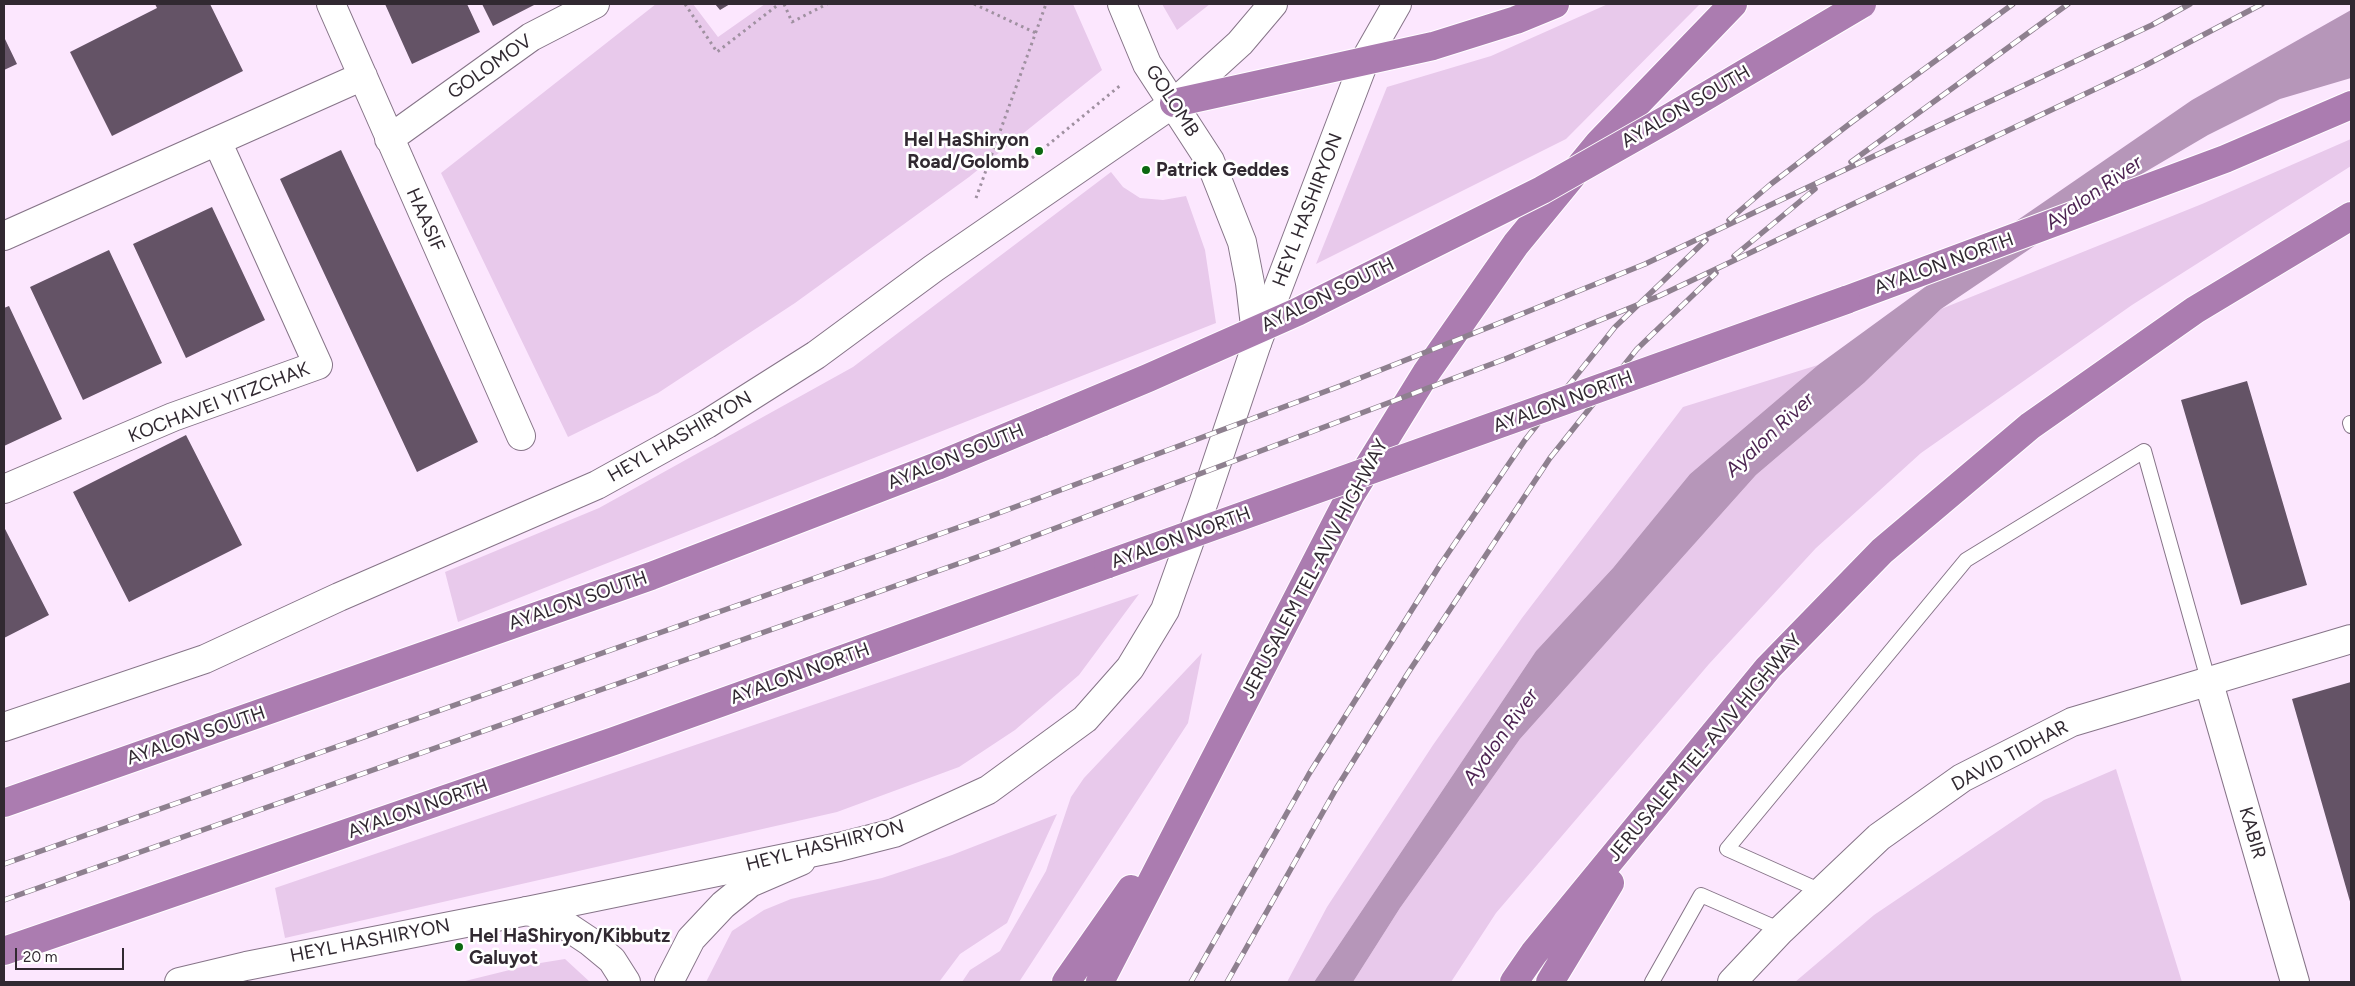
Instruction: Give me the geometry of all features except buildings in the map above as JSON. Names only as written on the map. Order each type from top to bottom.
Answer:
[{"type":"highway","points":[[1174,103],[1433,46],[1516,20],[1555,4]]},
{"type":"highway","name":"JERUSALEM TEL-AVIV HIGHWAY","points":[[1100,982],[1190,803],[1350,496],[1426,373],[1516,244],[1570,179],[1620,121],[1733,4]]},
{"type":"highway","name":"AYALON SOUTH","points":[[4,803],[651,576],[937,466],[1148,378],[1296,312],[1542,190],[1669,118],[1862,4]]},
{"type":"highway","name":"AYALON NORTH","points":[[4,951],[614,741],[1916,275],[2225,159],[2351,104]]},
{"type":"highway","name":"JERUSALEM TEL-AVIV HIGHWAY","points":[[1514,982],[1534,953],[1768,668],[1882,551],[2030,426],[2195,310],[2351,216]]},
{"type":"highway","points":[[1550,982],[1662,799]]},
{"type":"highway","points":[[1066,982],[1190,803]]},
{"type":"street","name":"HAASIF","points":[[331,4],[521,436]]},
{"type":"street","name":"GOLOMOV","points":[[389,139],[532,37],[595,4]]},
{"type":"street","name":"GOLOMB","points":[[1122,4],[1147,64],[1210,161],[1242,242],[1250,283],[1257,343]]},
{"type":"street","name":"HEYL HASHIRYON","points":[[4,727],[205,658],[597,485],[707,424],[816,355],[934,268],[1174,103],[1240,43],[1273,4]]},
{"type":"street","name":"HEYL HASHIRYON","points":[[179,982],[255,964],[527,911],[826,849],[894,833],[988,790],[1085,719],[1130,668],[1165,610],[1257,343],[1364,62],[1397,4]]},
{"type":"street","points":[[4,236],[363,76]]},
{"type":"street","name":"KOCHAVEI YITZCHAK","points":[[4,489],[173,417],[318,365],[217,142]]},
{"type":"street","name":"DAVID TIDHAR","points":[[1732,982],[1780,930],[1879,837],[1962,778],[2072,722],[2209,683],[2351,639]]},
{"type":"street","name":"KABIR","points":[[2209,683],[2295,982]]},
{"type":"street","points":[[669,982],[691,939],[722,905],[750,883],[826,849]]},
{"type":"street","points":[[527,911],[544,915],[565,925],[589,941],[612,960],[626,982]]},
{"type":"lane","points":[[1821,892],[1727,849],[1966,560],[2144,450],[2209,683]]},
{"type":"lane","points":[[1652,982],[1701,895],[1780,930]]},
{"type":"path","points":[[685,4],[717,52],[779,4]]},
{"type":"path","points":[[784,4],[792,22],[827,4]]},
{"type":"path","points":[[974,4],[1036,33]]},
{"type":"path","points":[[981,200],[973,206],[1046,4]]},
{"type":"path","points":[[1026,163],[1147,64]]},
{"type":"shaded area","points":[[656,4],[693,4],[718,37],[765,4],[1073,4],[1102,70],[969,177],[795,303],[658,393],[568,437],[441,173]]},
{"type":"shaded area","points":[[1162,4],[1210,4],[1177,30]]},
{"type":"shaded area","points":[[1608,4],[1700,4],[1566,139],[1316,264],[1387,87],[1491,56]]},
{"type":"shaded area","points":[[2351,139],[2351,166],[2132,305],[1921,453],[1816,548],[1709,664],[1496,913],[1451,982],[1353,982],[1400,908],[1520,739],[1756,475],[1864,383],[1941,309],[2202,204]]},
{"type":"shaded area","points":[[1111,172],[1123,187],[1140,198],[1163,200],[1186,196],[1205,250],[1216,323],[458,622],[445,572],[599,508],[853,367]]},
{"type":"shaded area","points":[[1818,365],[1690,474],[1613,568],[1536,651],[1314,982],[1287,982],[1327,907],[1433,745],[1522,618],[1683,407]]},
{"type":"shaded area","points":[[1139,594],[1079,675],[1015,730],[959,767],[837,812],[285,938],[275,888]]},
{"type":"shaded area","points":[[1202,653],[1188,723],[1019,982],[962,982],[970,970],[1000,951],[1046,871],[1071,797],[1084,778]]},
{"type":"shaded area","points":[[2116,769],[2182,982],[1795,982],[1874,915],[2044,800]]},
{"type":"shaded area","points":[[1057,814],[1007,923],[960,954],[939,982],[706,982],[732,931],[764,910],[791,899],[882,878],[952,855]]},
{"type":"shaded area","points":[[565,959],[590,982],[461,982],[534,964]]},
{"type":"water","name":"Ayalon River","points":[[2351,10],[2351,78],[2280,99],[2208,135],[2135,178],[1941,309],[1864,383],[1756,475],[1520,739],[1400,908],[1353,982],[1314,982],[1536,651],[1613,568],[1690,474],[1818,365],[2006,228],[2192,100]]},
{"type":"railway","points":[[1729,220],[1771,184],[1852,122],[2013,4]]},
{"type":"railway","points":[[1851,162],[2068,4]]},
{"type":"railway","points":[[4,864],[988,517],[1340,386],[1645,264],[2152,25],[2190,4]]},
{"type":"railway","points":[[4,900],[1000,549],[1505,359],[1659,296],[2146,65],[2262,4]]},
{"type":"railway","points":[[1734,256],[1815,189]]},
{"type":"railway","points":[[1191,982],[1309,774],[1440,565],[1525,440],[1615,327],[1706,240]]},
{"type":"railway","points":[[1227,982],[1336,789],[1408,673],[1550,458],[1637,349],[1716,273]]},
{"type":"place","name":"Hel HaShiryon Road/Golomb","points":[[1039,151]]},
{"type":"place","name":"Patrick Geddes","points":[[1146,170]]},
{"type":"place","name":"Hel HaShiryon/Kibbutz Galuyot","points":[[459,947]]}]
